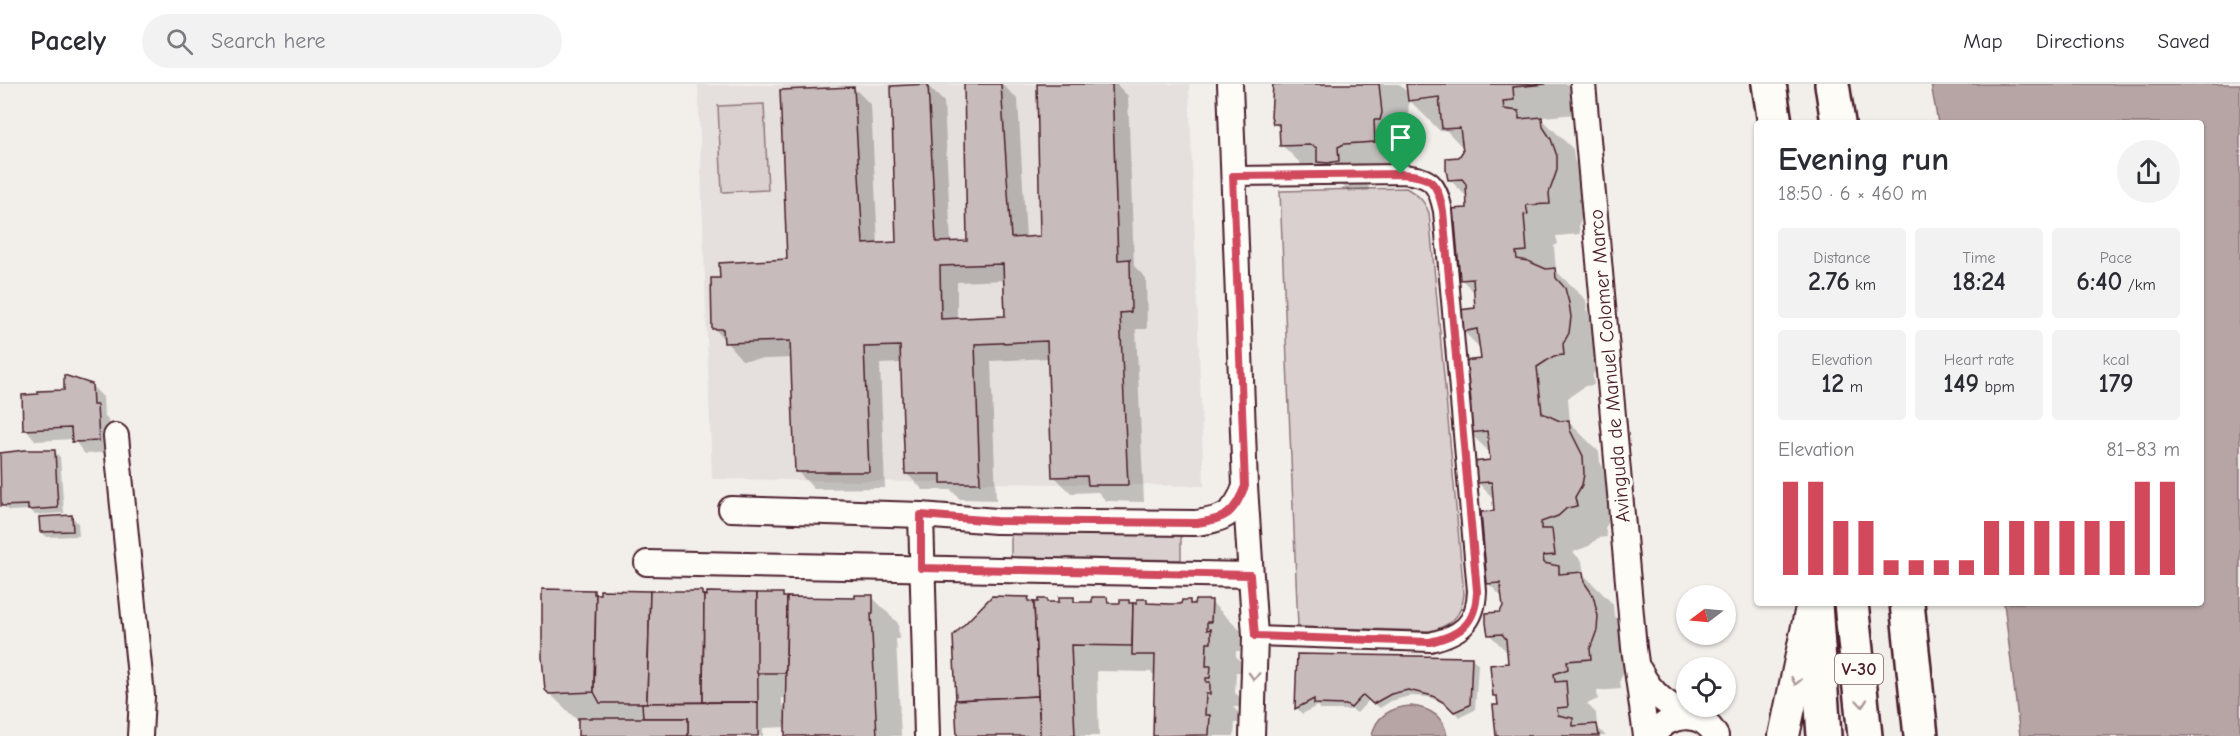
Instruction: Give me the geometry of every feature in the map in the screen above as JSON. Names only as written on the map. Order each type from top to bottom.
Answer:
[{"type":"highway","points":[[1769,84],[1775,120]]},
{"type":"highway","points":[[1832,84],[1838,120]]},
{"type":"highway","points":[[1814,606],[1824,736]]},
{"type":"highway","name":"V-30","points":[[1851,606],[1865,736]]},
{"type":"highway","points":[[1907,606],[1921,736]]},
{"type":"street","points":[[1230,84],[1245,486],[1255,636],[1252,736]]},
{"type":"street","name":"Avinguda de Manuel Colomer Marco","points":[[1583,84],[1634,648],[1646,736]]},
{"type":"street","points":[[1233,176],[1401,174],[1420,176],[1432,182],[1440,196],[1443,211],[1477,591],[1476,606],[1471,619],[1461,631],[1430,642],[1255,636]]},
{"type":"street","points":[[116,436],[142,696],[140,736]]},
{"type":"street","points":[[731,509],[921,515],[996,521],[1197,523],[1216,520],[1230,513],[1239,501],[1245,486]]},
{"type":"street","points":[[921,515],[927,736]]},
{"type":"street","points":[[647,562],[1250,575]]},
{"type":"street","points":[[1784,736],[1813,606]]},
{"type":"street","name":"Avinguda de Manuel Colomer Marco","points":[[1634,648],[1637,665],[1654,694],[1676,710]]},
{"type":"street","points":[[1653,736],[1658,728],[1680,717]]},
{"type":"street","name":"Avinguda de Manuel Colomer Marco","points":[[1692,717],[1703,722],[1713,730],[1716,736]]},
{"type":"shaded area","points":[[1189,84],[1204,486],[712,479],[698,85]]},
{"type":"shaded area","points":[[1931,84],[2240,84],[2240,736],[2020,736],[2004,606],[2204,606],[2204,120],[1937,120]]},
{"type":"shaded area","points":[[764,104],[768,190],[722,192],[718,106]]},
{"type":"shaded area","points":[[1406,188],[1420,198],[1429,213],[1463,602],[1454,619],[1430,631],[1298,627],[1280,191]]},
{"type":"shaded area","points":[[1011,532],[1181,535],[1181,560],[1011,557]]},
{"type":"shaded area","points":[[1411,706],[1435,714],[1443,723],[1447,736],[1372,736],[1377,723],[1386,714],[1397,708]]},
{"type":"building","points":[[928,84],[936,242],[967,241],[964,84],[1001,84],[1011,238],[1040,236],[1037,84],[1112,84],[1118,260],[1130,259],[1131,312],[1120,313],[1128,485],[1088,485],[1087,476],[1052,477],[1047,341],[975,344],[980,483],[941,483],[941,474],[905,474],[900,346],[864,347],[869,472],[795,472],[790,341],[724,343],[723,329],[712,329],[711,278],[720,278],[719,263],[787,259],[780,90],[854,87],[863,244],[896,242],[891,86]],"holes":[[[1003,264],[1005,316],[941,319],[940,266]]]},
{"type":"building","points":[[1273,84],[1379,84],[1382,113],[1380,120],[1374,120],[1375,142],[1344,144],[1338,147],[1339,161],[1328,163],[1317,162],[1317,148],[1311,145],[1280,146],[1279,124],[1273,124],[1271,116]]},
{"type":"building","points":[[1406,84],[1546,84],[1513,87],[1514,100],[1503,101],[1504,109],[1519,111],[1519,119],[1542,117],[1543,127],[1551,139],[1557,156],[1557,170],[1549,193],[1550,204],[1526,205],[1528,214],[1524,215],[1527,251],[1516,252],[1517,259],[1546,269],[1555,268],[1556,278],[1565,288],[1569,303],[1571,317],[1569,333],[1563,344],[1564,355],[1554,356],[1537,367],[1542,413],[1560,421],[1569,420],[1570,430],[1583,456],[1584,474],[1582,485],[1575,497],[1577,506],[1567,508],[1558,516],[1541,522],[1541,529],[1552,529],[1555,555],[1543,556],[1544,563],[1559,566],[1559,574],[1583,572],[1584,582],[1593,595],[1598,616],[1597,630],[1590,649],[1591,659],[1567,661],[1568,669],[1554,674],[1555,682],[1566,681],[1568,707],[1557,708],[1558,715],[1573,718],[1573,726],[1597,724],[1599,736],[1496,736],[1493,705],[1498,705],[1497,696],[1493,696],[1490,665],[1508,663],[1506,639],[1502,634],[1488,635],[1486,623],[1486,613],[1500,612],[1503,606],[1500,583],[1487,584],[1481,512],[1494,511],[1492,484],[1491,482],[1475,483],[1473,462],[1490,460],[1487,431],[1469,433],[1466,402],[1471,402],[1470,391],[1465,392],[1463,361],[1481,359],[1477,329],[1462,332],[1459,310],[1475,308],[1473,279],[1460,280],[1455,223],[1450,223],[1450,209],[1467,208],[1466,184],[1462,179],[1448,180],[1446,170],[1446,158],[1459,157],[1463,151],[1460,128],[1442,129],[1439,97],[1408,101]]},
{"type":"building","points":[[1382,144],[1397,146],[1397,156],[1387,156],[1382,152]]},
{"type":"building","points":[[64,375],[92,384],[93,405],[97,405],[99,441],[72,442],[71,428],[23,430],[22,395],[38,394],[38,391],[64,390]]},
{"type":"building","points":[[55,450],[58,508],[28,510],[28,505],[1,506],[0,453]]},
{"type":"building","points":[[72,515],[73,531],[40,532],[39,517]]},
{"type":"building","points":[[542,589],[594,590],[596,594],[594,692],[549,694],[545,690],[542,657]]},
{"type":"building","points":[[600,590],[650,591],[647,703],[600,703],[594,692],[596,594],[600,594]]},
{"type":"building","points":[[650,591],[702,591],[704,595],[703,702],[647,703]]},
{"type":"building","points":[[707,592],[757,593],[758,702],[703,702],[704,595],[707,596]]},
{"type":"building","points":[[757,593],[783,593],[783,597],[787,597],[786,673],[757,673]]},
{"type":"building","points":[[855,595],[873,595],[873,613],[871,613],[877,736],[785,736],[787,597],[855,598]]},
{"type":"building","points":[[992,596],[1029,597],[1028,601],[1034,602],[1038,696],[956,700],[953,636]]},
{"type":"building","points":[[1059,597],[1074,597],[1074,602],[1092,602],[1092,597],[1107,597],[1108,603],[1129,600],[1129,603],[1133,603],[1132,646],[1071,645],[1075,736],[1040,736],[1034,602],[1038,602],[1038,599],[1047,599],[1047,602],[1059,602]]},
{"type":"building","points":[[1137,599],[1147,599],[1147,603],[1170,604],[1181,604],[1182,600],[1190,600],[1190,604],[1194,604],[1195,600],[1212,600],[1211,622],[1207,622],[1207,630],[1211,629],[1211,643],[1207,643],[1206,666],[1211,666],[1210,678],[1206,678],[1206,682],[1210,682],[1210,694],[1206,694],[1205,715],[1210,715],[1209,735],[1153,736],[1155,655],[1132,655],[1133,603],[1137,603]]},
{"type":"building","points":[[1297,654],[1472,657],[1470,705],[1454,712],[1433,696],[1408,690],[1391,694],[1373,704],[1363,695],[1351,708],[1346,705],[1314,704],[1314,699],[1295,709]]},
{"type":"building","points":[[1038,696],[1040,736],[957,736],[955,700]]},
{"type":"building","points":[[758,702],[758,736],[688,736],[688,718],[643,718],[642,703]]},
{"type":"building","points":[[578,718],[688,718],[688,736],[578,736]]},
{"type":"route","points":[[1401,174],[1420,176],[1432,182],[1440,196],[1443,211],[1477,591],[1476,606],[1471,619],[1461,631],[1430,642],[1255,636],[1250,575],[921,568],[921,515],[996,521],[1197,523],[1216,520],[1230,513],[1239,501],[1245,486],[1233,176],[1401,174]]}]
